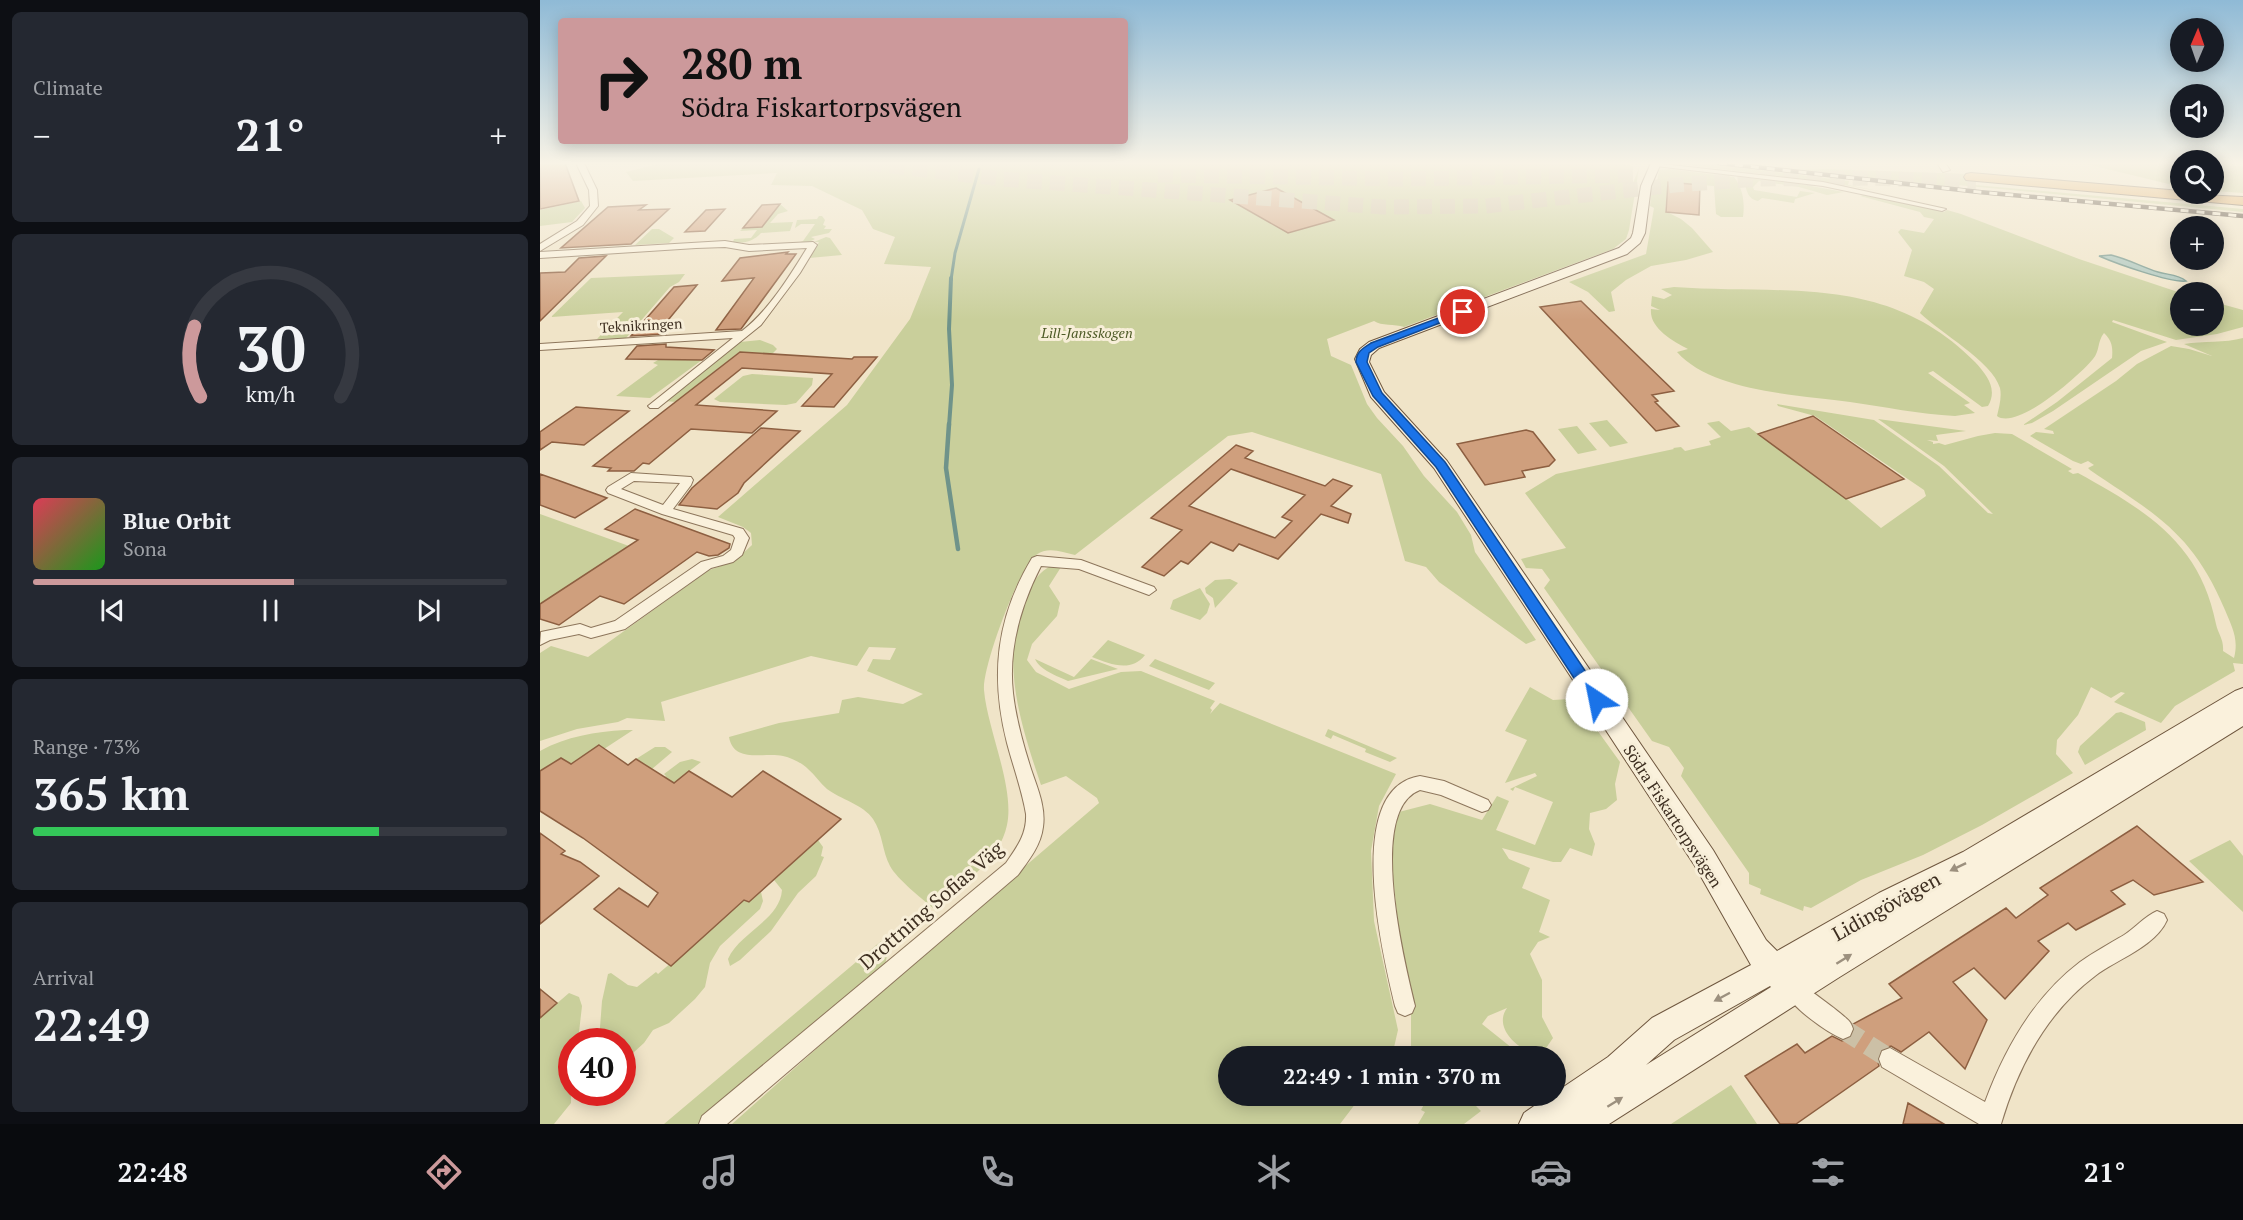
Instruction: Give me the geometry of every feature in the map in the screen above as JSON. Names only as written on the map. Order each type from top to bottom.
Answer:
[{"type":"street","points":[[540,248],[580,223],[586,215]]},
{"type":"street","name":"Södra Fiskartorpsvägen","points":[[1642,215],[1636,240],[1623,251],[1392,338],[1365,351],[1361,356],[1362,362],[1377,394],[1441,465],[1704,858],[1756,950],[1773,969]]},
{"type":"street","points":[[540,255],[696,245],[725,244],[749,248],[813,245],[770,309],[744,334],[654,405]]},
{"type":"street","name":"Teknikringen","points":[[540,347],[744,334]]},
{"type":"street","points":[[540,640],[546,636],[580,629],[591,633],[620,625],[706,565],[728,559],[742,545],[742,538],[738,532],[666,511],[657,508],[612,490],[631,477],[687,480],[684,489],[670,501],[666,511]]},
{"type":"street","name":"Drottning Sofias Väg","points":[[710,1124],[1012,869],[1029,845],[1035,821],[1031,797],[1016,748],[1005,691],[1004,658],[1017,606],[1037,561],[1081,565],[1149,590]]},
{"type":"street","name":"Lidingövägen","points":[[1536,1124],[1618,1068],[1663,1029],[1889,902],[1972,860],[2243,697]]},
{"type":"street","name":"Lidingövägen","points":[[1580,1124],[2243,715]]},
{"type":"street","points":[[1405,1006],[1396,972],[1386,907],[1383,853],[1387,812],[1397,794],[1413,784],[1427,782],[1482,805]]},
{"type":"street","points":[[1890,1059],[1991,1121],[2000,1088],[2025,1040],[2052,1003],[2084,971],[2115,949],[2144,934],[2157,920]]},
{"type":"street","points":[[1773,969],[1805,1001],[1843,1029]]},
{"type":"green space","points":[[540,215],[578,215],[572,222],[540,226]]},
{"type":"green space","points":[[771,215],[777,215],[770,223],[793,222],[790,231],[761,233],[748,241],[733,242],[734,239],[751,238],[757,230],[740,231],[743,228],[762,227]]},
{"type":"green space","name":"Lill-Jansskogen","points":[[865,215],[1631,215],[1626,239],[1613,249],[1404,327],[1374,321],[1327,339],[1331,356],[1351,365],[1367,404],[1377,418],[1457,512],[1471,535],[1475,552],[1536,640],[1526,644],[1439,582],[1426,567],[1405,561],[1381,474],[1252,432],[1228,436],[1075,555],[1055,550],[1045,551],[1036,555],[1029,564],[1011,598],[995,641],[985,678],[986,705],[1007,794],[1007,825],[1003,838],[988,861],[933,908],[893,871],[887,860],[876,825],[869,814],[827,789],[811,771],[797,761],[783,756],[743,754],[732,745],[729,737],[779,723],[839,713],[842,700],[858,697],[903,704],[923,694],[867,671],[873,659],[890,660],[896,648],[869,647],[857,666],[811,656],[661,702],[665,721],[627,718],[618,722],[577,729],[540,741],[540,653],[551,646],[588,657],[709,570],[732,560],[752,545],[751,533],[743,527],[718,517],[847,405],[910,319],[931,267],[884,264],[895,237],[873,229]]},
{"type":"green space","points":[[1653,215],[1674,215],[1681,219],[1713,252],[1686,260],[1651,266],[1626,280],[1611,292],[1615,311],[1609,312],[1588,292],[1569,282],[1646,254]]},
{"type":"green space","points":[[1718,215],[1743,215],[1743,217]]},
{"type":"green space","points":[[1923,215],[1965,215],[2079,259],[2170,289],[2170,336],[2203,336],[2176,340],[2113,320],[2112,322],[2167,342],[2141,351],[2053,411],[2032,423],[2023,425],[2057,402],[2112,358],[2111,344],[2104,333],[2093,359],[2048,399],[2019,416],[2006,419],[1997,416],[2001,391],[1995,378],[1976,358],[1920,313],[1934,289],[1924,282],[1904,276],[1912,250],[1898,232],[1901,229],[1924,233],[1934,219]]},
{"type":"green space","points":[[819,216],[825,220],[824,229],[832,229],[829,233],[811,237],[815,239],[807,243],[794,244],[803,241],[815,224],[801,224],[795,228],[797,220],[817,219]]},
{"type":"green space","points":[[652,229],[659,229],[674,238],[669,243],[635,245]]},
{"type":"green space","points":[[826,237],[830,238],[842,255],[809,258],[819,242],[814,242]]},
{"type":"green space","points":[[685,274],[679,282],[670,287],[626,338],[597,339],[623,312],[551,317],[591,278]]},
{"type":"green space","points":[[1674,287],[1795,291],[1833,294],[1870,301],[1906,314],[1941,334],[1984,372],[1990,383],[1991,400],[1988,406],[1982,407],[1933,371],[1928,373],[1970,403],[1964,405],[1975,413],[1955,416],[1915,412],[1783,394],[1734,384],[1692,365],[1677,352],[1688,349],[1663,333],[1654,322],[1651,309],[1660,310],[1651,306],[1652,296],[1664,299],[1672,295],[1661,289]]},
{"type":"green space","points":[[2224,305],[2243,310],[2243,327],[2224,332]]},
{"type":"green space","points":[[2243,338],[2243,664],[2233,663],[2235,671],[2175,706],[2161,723],[2114,702],[2125,693],[2121,692],[2111,698],[2091,687],[2078,715],[2057,740],[2056,754],[2073,773],[1982,825],[1923,855],[1861,880],[1811,908],[1804,906],[1803,911],[1760,894],[1761,889],[1749,884],[1749,873],[1681,776],[1684,768],[1669,747],[1652,741],[1544,588],[1550,580],[1542,569],[1526,568],[1521,559],[1566,548],[1525,493],[1556,474],[1673,448],[1681,447],[1685,451],[1711,445],[1709,441],[1721,437],[1707,423],[1719,421],[1731,431],[1749,427],[1758,434],[1813,416],[1904,479],[1847,499],[1881,528],[1926,496],[1924,490],[1815,416],[1777,404],[1874,420],[1939,466],[1988,513],[1993,514],[1944,466],[1878,419],[1966,431],[1936,435],[1938,441],[1927,440],[1933,444],[1945,445],[1995,433],[2012,434],[2072,469],[2068,471],[2073,474],[2078,473],[2126,501],[2167,532],[2197,572],[2208,596],[2222,640],[2223,651],[2234,658],[2235,639],[2225,610],[2212,583],[2185,543],[2153,514],[2088,468],[2094,465],[2088,461],[2081,464],[2073,461],[2030,436],[2036,432],[2054,434],[2053,431],[2044,429],[2116,381],[2137,364],[2171,346],[2212,356],[2184,344]]},
{"type":"green space","points":[[760,340],[777,349],[772,354],[739,352],[676,402],[665,401],[740,342]]},
{"type":"green space","points":[[658,360],[702,360],[650,398],[616,396],[658,365],[653,363]]},
{"type":"green space","points":[[752,374],[813,378],[812,385],[796,403],[786,405],[720,402],[714,399],[743,376]]},
{"type":"green space","points":[[1607,420],[1628,443],[1610,447],[1589,423]]},
{"type":"green space","points":[[1577,426],[1597,450],[1578,454],[1558,429]]},
{"type":"green space","points":[[540,514],[629,546],[540,604]]},
{"type":"green space","points":[[1054,564],[1063,564],[1049,586],[1060,603],[1057,616],[1032,644],[1027,660],[1036,672],[1069,689],[1121,672],[1141,671],[1215,701],[1210,708],[1212,710],[1210,714],[1220,703],[1396,774],[1379,806],[1371,851],[1374,921],[1398,1030],[1394,1046],[1218,1046],[1218,1106],[1354,1106],[1340,1124],[732,1124],[933,945],[1099,803],[1097,798],[1066,776],[1041,785],[1020,716],[1013,669],[1017,622],[1033,583]]},
{"type":"green space","points":[[1230,579],[1238,583],[1215,608],[1213,598],[1206,593],[1205,588],[1215,580]]},
{"type":"green space","points":[[1200,588],[1210,604],[1207,613],[1200,620],[1170,609],[1173,600]]},
{"type":"green space","points":[[1108,640],[1145,655],[1139,661],[1127,665],[1113,664],[1092,657]]},
{"type":"green space","points":[[1035,659],[1074,677],[1091,659],[1118,669],[1068,681],[1045,669]]},
{"type":"green space","points":[[1155,659],[1215,683],[1209,690],[1149,666]]},
{"type":"green space","points":[[1530,687],[1553,700],[1570,699],[1586,721],[1592,723],[1620,762],[1615,784],[1617,800],[1606,809],[1590,813],[1589,829],[1595,844],[1592,856],[1570,848],[1561,862],[1553,862],[1502,848],[1509,859],[1530,868],[1522,888],[1550,900],[1539,932],[1550,937],[1538,942],[1530,954],[1542,980],[1542,1017],[1553,1038],[1547,1046],[1519,1046],[1503,1025],[1503,1016],[1507,1008],[1488,1016],[1482,1024],[1510,1046],[1411,1046],[1411,1006],[1403,971],[1390,840],[1395,813],[1430,804],[1482,820],[1497,796],[1509,801],[1496,830],[1535,845],[1553,802],[1515,787],[1513,791],[1510,789],[1537,776],[1535,773],[1505,783],[1527,740],[1505,731]]},
{"type":"green space","points":[[2121,712],[2145,722],[2146,730],[2085,765],[2078,752],[2080,746],[2116,713]]},
{"type":"green space","points":[[1328,729],[1397,758],[1390,762],[1333,735],[1331,739],[1325,736]]},
{"type":"green space","points":[[633,730],[604,749],[598,746],[571,764],[561,758],[540,771],[540,751],[550,746],[581,736]]},
{"type":"green space","points":[[655,747],[665,747],[672,752],[652,769],[636,759]]},
{"type":"green space","points":[[692,759],[701,762],[661,793],[652,787],[680,762]]},
{"type":"green space","points":[[818,840],[823,847],[821,856],[824,857],[816,876],[798,893],[771,931],[740,960],[730,966],[728,959],[733,950],[767,918],[780,901],[782,890],[774,880]]},
{"type":"green space","points":[[2230,840],[2243,856],[2243,912],[2189,861]]},
{"type":"green space","points":[[761,892],[763,901],[760,909],[720,946],[710,963],[705,987],[669,1023],[653,1030],[636,1050],[636,1028],[600,1028],[602,1001],[608,974],[611,973],[628,985],[637,987],[656,972],[658,974],[744,900],[749,902]]},
{"type":"green space","points":[[881,941],[888,950],[885,966],[700,1124],[664,1124]]},
{"type":"green space","points":[[569,993],[579,997],[582,1006],[579,1028],[558,1028],[558,1106],[569,1106],[554,1124],[540,1124],[540,1018]]},
{"type":"green space","points":[[1731,1085],[1757,1124],[1671,1124]]},
{"type":"green space","points":[[1423,1106],[1476,1106],[1481,1111],[1464,1124],[1418,1124],[1425,1112],[1421,1110]]},
{"type":"water","points":[[2111,255],[2158,272],[2180,277],[2186,281],[2156,276],[2099,256]]},
{"type":"building","points":[[598,215],[662,215],[631,244],[561,248]]},
{"type":"building","points":[[701,215],[719,215],[705,231],[685,232]]},
{"type":"building","points":[[753,215],[771,215],[762,227],[743,228]]},
{"type":"building","points":[[1257,215],[1326,215],[1334,220],[1288,233]]},
{"type":"building","points":[[788,252],[786,254],[796,254],[741,329],[716,330],[754,278],[722,281],[740,258]]},
{"type":"building","points":[[606,256],[540,321],[540,273],[565,272],[579,258]]},
{"type":"building","points":[[697,285],[664,325],[666,325],[666,334],[631,336],[674,287]]},
{"type":"building","points":[[1581,301],[1674,391],[1652,395],[1658,401],[1655,402],[1679,426],[1656,431],[1540,307]]},
{"type":"building","points":[[666,344],[666,347],[714,350],[702,360],[626,359],[637,346]]},
{"type":"building","points":[[740,352],[852,359],[854,357],[877,357],[834,407],[802,406],[832,374],[742,368],[696,405],[777,411],[752,433],[691,429],[649,464],[643,463],[634,471],[608,471],[611,468],[593,466]]},
{"type":"building","points":[[576,407],[629,411],[584,445],[552,442],[540,450],[540,432]]},
{"type":"building","points":[[1813,416],[1904,479],[1846,499],[1758,434]]},
{"type":"building","points":[[761,428],[800,431],[744,483],[738,493],[717,509],[679,505],[692,488]]},
{"type":"building","points":[[1526,430],[1533,432],[1555,460],[1549,466],[1522,471],[1525,477],[1485,485],[1457,444]]},
{"type":"building","points":[[1236,445],[1253,451],[1245,458],[1325,486],[1333,479],[1352,486],[1331,506],[1351,514],[1348,523],[1321,514],[1278,559],[1239,544],[1233,551],[1211,542],[1188,564],[1181,561],[1164,576],[1142,567],[1182,530],[1151,518]],"holes":[[[1231,469],[1305,495],[1282,517],[1292,521],[1275,538],[1189,506]]]},
{"type":"building","points":[[540,474],[607,498],[575,518],[540,505]]},
{"type":"building","points":[[635,509],[730,544],[729,548],[718,555],[709,556],[697,552],[624,604],[600,596],[559,625],[540,619],[540,604],[638,540],[605,529]]},
{"type":"building","points":[[599,745],[628,765],[636,759],[674,783],[689,771],[732,797],[763,771],[841,819],[749,902],[744,900],[671,966],[594,909],[619,888],[648,907],[658,893],[583,838],[540,811],[540,771],[561,758],[571,764]]},
{"type":"building","points":[[2137,826],[2203,882],[2154,895],[2133,880],[2111,891],[2125,904],[2076,930],[2068,923],[2038,941],[2049,951],[2005,999],[1974,968],[1953,982],[1987,1020],[1965,1069],[1929,1032],[1901,1052],[1891,1046],[1881,1049],[1877,1058],[1879,1066],[1796,1124],[1780,1124],[1745,1076],[1797,1044],[1805,1053],[1832,1036],[1842,1041],[1851,1038],[1855,1030],[1853,1024],[1902,998],[1889,984],[2006,908],[2016,918],[2048,895],[2040,888]]},
{"type":"building","points":[[540,833],[565,851],[561,854],[580,862],[599,876],[540,924]]},
{"type":"building","points":[[540,989],[557,1003],[540,1018]]},
{"type":"building","points":[[1908,1103],[1944,1124],[1903,1124]]},
{"type":"waterway","points":[[951,280],[955,253],[966,215]]},
{"type":"waterway","points":[[949,426],[952,385],[949,329],[951,278]]},
{"type":"waterway","points":[[949,424],[946,468],[958,549]]},
{"type":"tunnel","points":[[1843,1029],[1890,1059]]},
{"type":"railway","points":[[2237,215],[2243,216]]},
{"type":"route","points":[[1463,312],[1374,345],[1365,351],[1361,356],[1367,378],[1377,394],[1441,465],[1597,700]]}]
